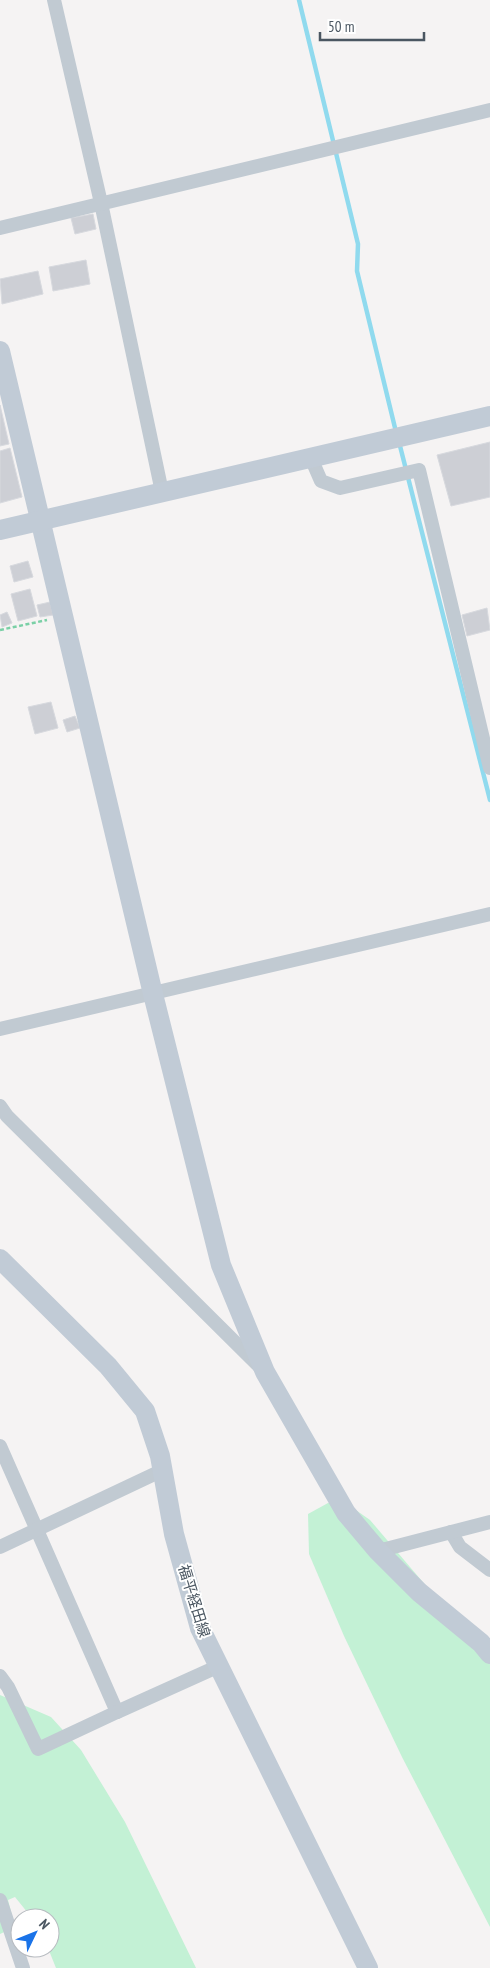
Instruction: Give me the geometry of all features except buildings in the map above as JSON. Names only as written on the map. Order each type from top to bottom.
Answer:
[{"type":"street","points":[[54,0],[101,203],[162,492]]},
{"type":"street","points":[[0,228],[490,110]]},
{"type":"street","points":[[0,351],[153,994],[221,1265],[264,1372],[346,1513],[378,1551],[419,1592],[481,1643],[490,1654]]},
{"type":"street","points":[[0,530],[490,416]]},
{"type":"street","points":[[311,458],[321,480],[340,488],[419,470],[490,768]]},
{"type":"street","points":[[0,1029],[490,914]]},
{"type":"street","points":[[0,1106],[7,1116],[264,1372]]},
{"type":"street","name":"福平経田線","points":[[0,1259],[108,1366],[145,1411],[163,1470],[174,1534],[200,1628],[368,1968]]},
{"type":"street","points":[[0,1446],[117,1712]]},
{"type":"street","points":[[0,1547],[163,1470]]},
{"type":"street","points":[[378,1551],[490,1522]]},
{"type":"street","points":[[451,1532],[460,1547],[490,1570]]},
{"type":"street","points":[[0,1676],[8,1687],[38,1749],[219,1666]]},
{"type":"street","points":[[0,1900],[22,1968]]},
{"type":"path","points":[[0,630],[64,617]]},
{"type":"green space","points":[[343,1501],[370,1520],[490,1661],[490,1927],[402,1757],[344,1636],[309,1554],[308,1514],[328,1503]]},
{"type":"green space","points":[[0,1695],[51,1717],[81,1750],[125,1822],[196,1968],[56,1968],[52,1958],[60,1958],[60,1908],[24,1908],[15,1897],[8,1900],[10,1908],[10,1929],[0,1934]]},
{"type":"waterway","points":[[299,0],[358,244],[357,271],[396,432]]},
{"type":"waterway","points":[[399,442],[490,800]]}]
